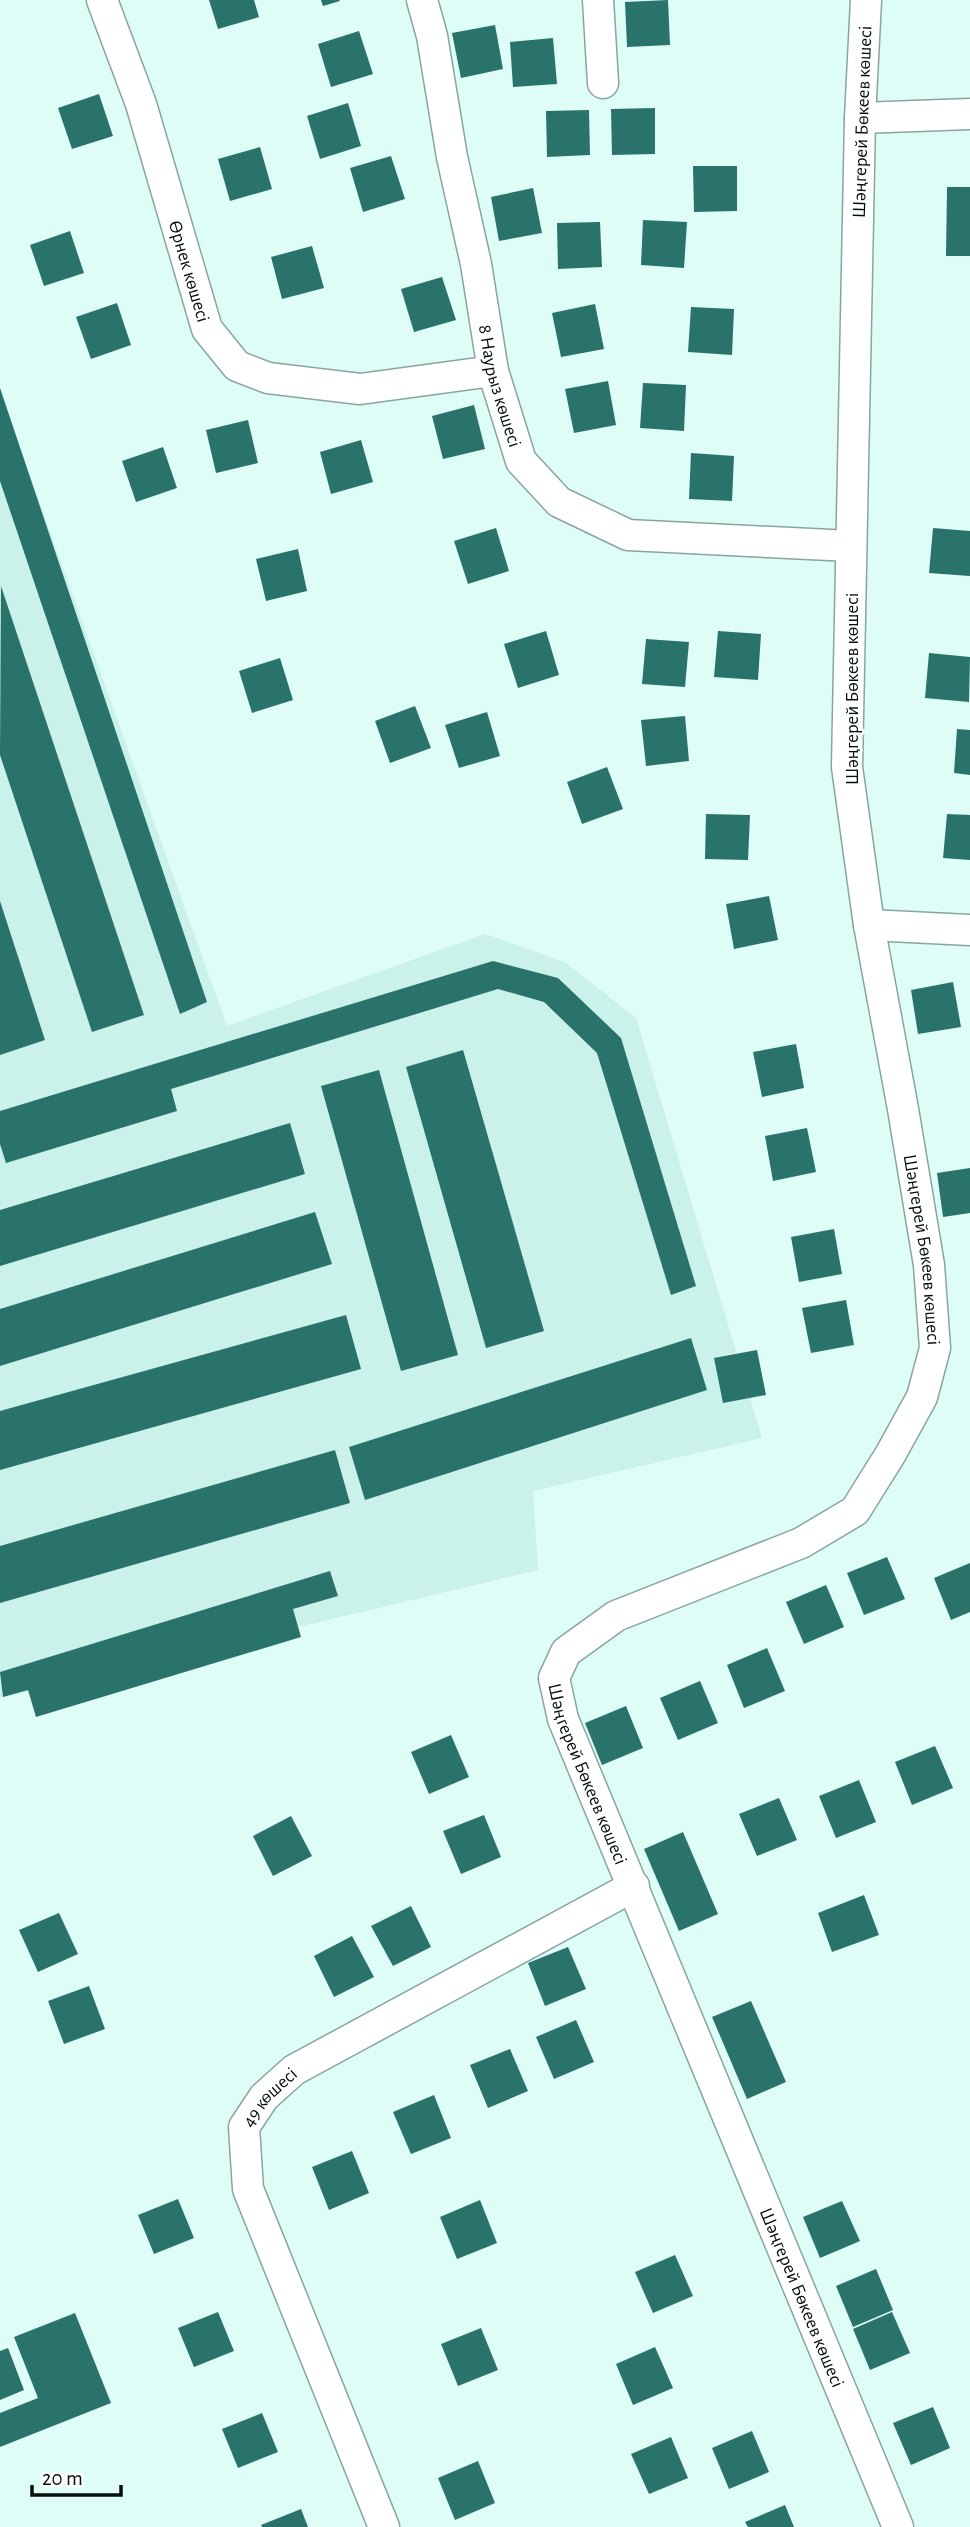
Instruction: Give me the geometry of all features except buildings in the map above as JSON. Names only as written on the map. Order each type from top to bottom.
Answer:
[{"type":"street","name":"Өрнек көшесі","points":[[102,0],[141,104],[206,329],[237,366],[268,378],[359,389],[493,371]]},
{"type":"street","name":"8 Наурыз көшесі","points":[[422,0],[432,36],[452,157],[476,264],[493,371],[521,461],[559,502],[628,535],[851,546]]},
{"type":"street","points":[[598,0],[603,83]]},
{"type":"street","name":"Шәңгерей Бөкеев көшесі","points":[[866,0],[860,118],[847,767],[869,925],[929,1265],[935,1348],[922,1396],[855,1511],[801,1543],[616,1616],[566,1652],[554,1678],[563,1719],[898,2527]]},
{"type":"street","points":[[860,118],[970,114]]},
{"type":"street","points":[[869,925],[970,930]]},
{"type":"street","name":"49 көшесі","points":[[384,2527],[248,2189],[244,2127],[264,2097],[293,2070],[634,1886]]},
{"type":"shaded area","points":[[0,392],[227,1026],[485,934],[565,962],[636,1018],[762,1438],[533,1491],[538,1570],[0,1698]]}]
